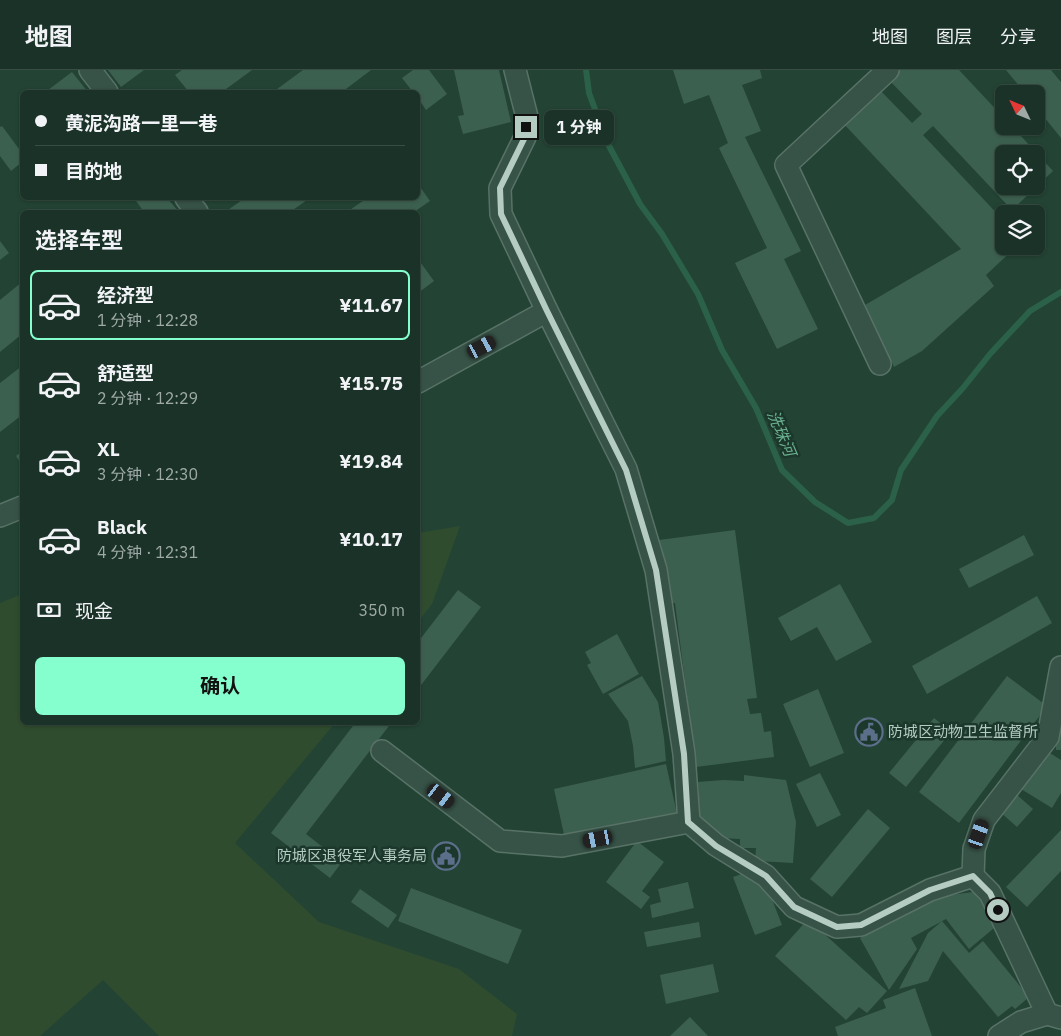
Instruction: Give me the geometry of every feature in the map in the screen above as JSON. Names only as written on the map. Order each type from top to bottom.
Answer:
[{"type":"street","points":[[90,70],[105,90]]},
{"type":"street","points":[[515,70],[527,117],[525,137],[500,188],[501,214],[626,470],[656,570],[684,754],[688,822],[716,846],[766,876],[794,907],[837,927],[861,925],[930,890],[973,876]]},
{"type":"street","points":[[880,364],[786,165],[888,70]]},
{"type":"street","points":[[188,200],[195,210]]},
{"type":"street","points":[[420,381],[547,311]]},
{"type":"street","points":[[0,516],[20,508]]},
{"type":"street","points":[[999,1036],[1021,1022],[1054,1016],[990,893],[973,876],[974,849],[984,820],[1048,737],[1061,667]]},
{"type":"street","points":[[382,751],[500,841],[562,846],[688,822]]},
{"type":"green space","points":[[460,526],[432,604],[420,619],[420,533]]},
{"type":"green space","points":[[20,595],[20,725],[333,725],[235,843],[319,922],[459,969],[517,1014],[512,1036],[159,1036],[103,980],[40,1036],[0,1036],[0,603]]},
{"type":"building","points":[[108,70],[144,70],[121,87]]},
{"type":"building","points":[[182,70],[252,70],[225,90],[187,90],[175,75]]},
{"type":"building","points":[[303,70],[371,70],[345,90],[276,90]]},
{"type":"building","points":[[413,70],[429,70],[447,94],[426,110],[420,101],[420,90],[411,90],[402,78]]},
{"type":"building","points":[[454,70],[499,70],[511,122],[463,134],[458,116],[464,115]]},
{"type":"building","points":[[673,70],[760,70],[762,78],[742,85],[761,131],[745,137],[801,251],[784,259],[818,329],[777,349],[735,263],[767,248],[719,148],[728,143],[709,95],[684,104]]},
{"type":"building","points":[[900,70],[959,70],[995,108],[995,135],[1020,135],[1029,145],[995,145],[995,192],[933,126],[923,135],[995,211],[995,255],[1007,255],[986,275],[994,286],[922,351],[894,367],[865,305],[961,249],[843,123],[879,89],[912,123],[922,114],[889,80]]},
{"type":"building","points":[[1006,70],[1051,70],[1061,82],[1061,138],[1045,118],[1045,85],[1018,85]]},
{"type":"building","points":[[72,72],[86,90],[48,90]]},
{"type":"building","points":[[2,126],[20,150],[20,164],[11,171],[0,156],[0,127]]},
{"type":"building","points":[[1045,162],[1053,171],[1045,179]]},
{"type":"building","points":[[420,187],[430,201],[417,210],[350,210],[364,200],[420,200]]},
{"type":"building","points":[[998,195],[1028,195],[1017,205],[1007,205]]},
{"type":"building","points":[[135,200],[169,200],[177,210],[143,210]]},
{"type":"building","points":[[242,200],[307,200],[293,210],[228,210]]},
{"type":"building","points":[[0,241],[9,253],[0,260]]},
{"type":"building","points":[[420,262],[434,281],[420,292]]},
{"type":"building","points":[[20,284],[20,336],[0,352],[0,300]]},
{"type":"building","points":[[20,368],[20,417],[0,432],[0,383]]},
{"type":"building","points":[[20,453],[20,462],[16,456]]},
{"type":"building","points":[[735,530],[757,698],[747,699],[750,714],[761,713],[764,732],[771,731],[774,757],[696,767],[675,603],[667,604],[659,540]]},
{"type":"building","points":[[1024,535],[1034,555],[969,588],[959,569]]},
{"type":"building","points":[[840,584],[872,642],[836,661],[817,627],[791,641],[778,618]]},
{"type":"building","points":[[458,590],[481,607],[420,686],[420,639]]},
{"type":"building","points":[[1037,596],[1052,623],[927,694],[912,666]]},
{"type":"building","points":[[617,634],[639,674],[603,694],[587,665],[591,663],[585,652]]},
{"type":"building","points":[[642,676],[658,702],[666,761],[635,768],[628,721],[608,694]]},
{"type":"building","points":[[1007,676],[1047,706],[959,823],[919,792]]},
{"type":"building","points":[[818,689],[844,753],[810,767],[783,704]]},
{"type":"building","points":[[934,718],[951,732],[906,787],[889,773]]},
{"type":"building","points":[[354,725],[390,725],[306,834],[342,862],[330,878],[271,833]]},
{"type":"building","points":[[1056,731],[1061,731],[1061,750],[1056,750]]},
{"type":"building","points":[[1045,750],[1061,760],[1061,793],[1052,808],[1021,789]]},
{"type":"building","points":[[666,764],[677,814],[565,839],[554,789]]},
{"type":"building","points":[[820,773],[841,815],[817,827],[796,784]]},
{"type":"building","points":[[744,775],[786,780],[796,822],[793,863],[755,861],[756,848],[740,848],[740,839],[720,838],[700,818],[698,782],[744,781]]},
{"type":"building","points":[[1015,793],[1033,809],[1017,827],[999,811]]},
{"type":"building","points":[[868,809],[890,828],[832,897],[810,879]]},
{"type":"building","points":[[1061,830],[1061,871],[1027,907],[1006,887]]},
{"type":"building","points":[[637,841],[664,862],[642,891],[650,897],[641,909],[606,882]]},
{"type":"building","points":[[747,872],[766,884],[782,925],[755,935],[733,877]]},
{"type":"building","points":[[688,882],[694,908],[652,918],[650,905],[661,902],[658,889]]},
{"type":"building","points":[[411,888],[522,930],[508,964],[398,921]]},
{"type":"building","points":[[360,889],[397,915],[388,928],[351,902]]},
{"type":"building","points":[[981,891],[987,916],[994,928],[969,949],[946,919],[911,938],[917,949],[889,990],[860,938],[934,897]]},
{"type":"building","points":[[808,919],[887,991],[867,1013],[859,1007],[846,1020],[775,956]]},
{"type":"building","points":[[942,921],[969,953],[983,941],[1029,997],[1015,1009],[1012,1006],[998,1017],[943,951],[928,981],[899,989],[928,933]]},
{"type":"building","points":[[699,922],[701,937],[647,947],[644,932]]},
{"type":"building","points":[[713,964],[719,992],[666,1004],[660,975]]},
{"type":"building","points":[[915,988],[932,1036],[838,1036],[835,1027],[886,1008],[883,1000]]},
{"type":"building","points":[[690,1017],[708,1036],[670,1036]]},
{"type":"waterway","name":"洗珠河","points":[[586,70],[589,93],[608,144],[640,204],[662,234],[698,294],[722,350],[756,408],[782,470],[815,502],[848,523],[874,518],[892,500],[901,470],[937,416],[1030,311],[1061,292]]},
{"type":"place","name":"防城区动物卫生监督所","points":[[869,732]]},
{"type":"place","name":"防城区退役军人事务局","points":[[446,856]]},
{"type":"route","points":[[526,127],[525,137],[500,188],[501,214],[626,470],[656,570],[684,754],[688,822],[716,846],[766,876],[794,907],[837,927],[861,925],[930,890],[973,876],[990,893],[998,910]]}]
